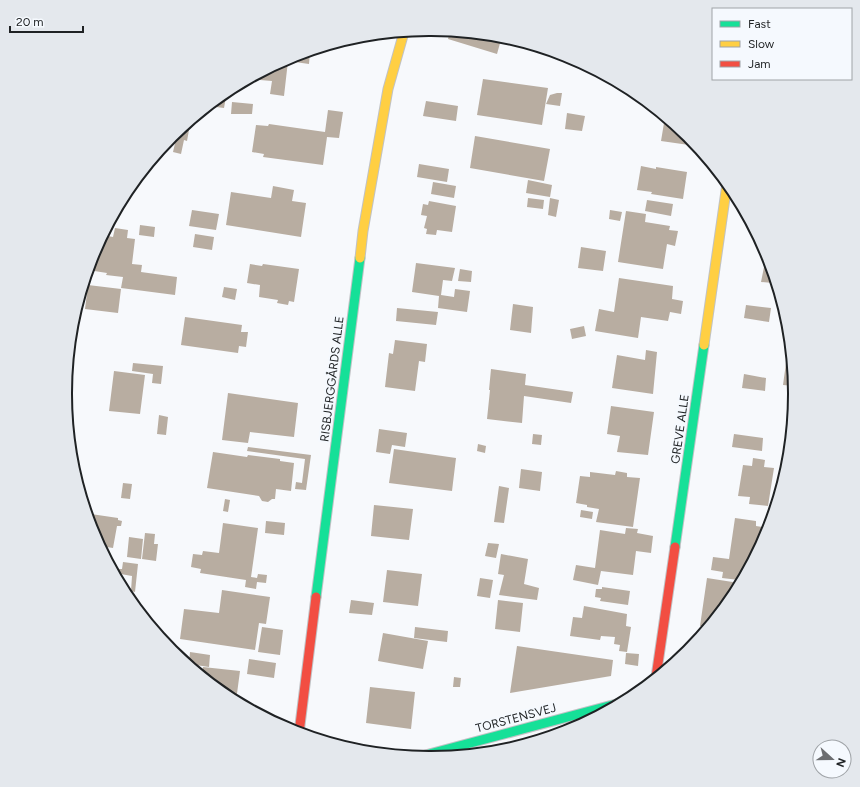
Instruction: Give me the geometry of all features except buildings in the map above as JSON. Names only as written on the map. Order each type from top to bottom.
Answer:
[{"type":"street","name":"RISBJERGGÅRDS ALLE","points":[[300,726],[363,231],[388,89],[402,37]]},
{"type":"street","name":"GREVE ALLE","points":[[657,669],[726,193]]},
{"type":"street","name":"TORSTENSVEJ","points":[[442,750],[598,709]]},
{"type":"traffic: fast","points":[[316,597],[360,258]]},
{"type":"traffic: fast","points":[[675,547],[704,345]]},
{"type":"traffic: fast","points":[[442,750],[598,709]]},
{"type":"traffic: slow","points":[[360,258],[363,231],[388,89],[402,37]]},
{"type":"traffic: slow","points":[[704,345],[726,193]]},
{"type":"traffic: jam","points":[[657,669],[675,547]]},
{"type":"traffic: jam","points":[[300,726],[316,597]]}]
